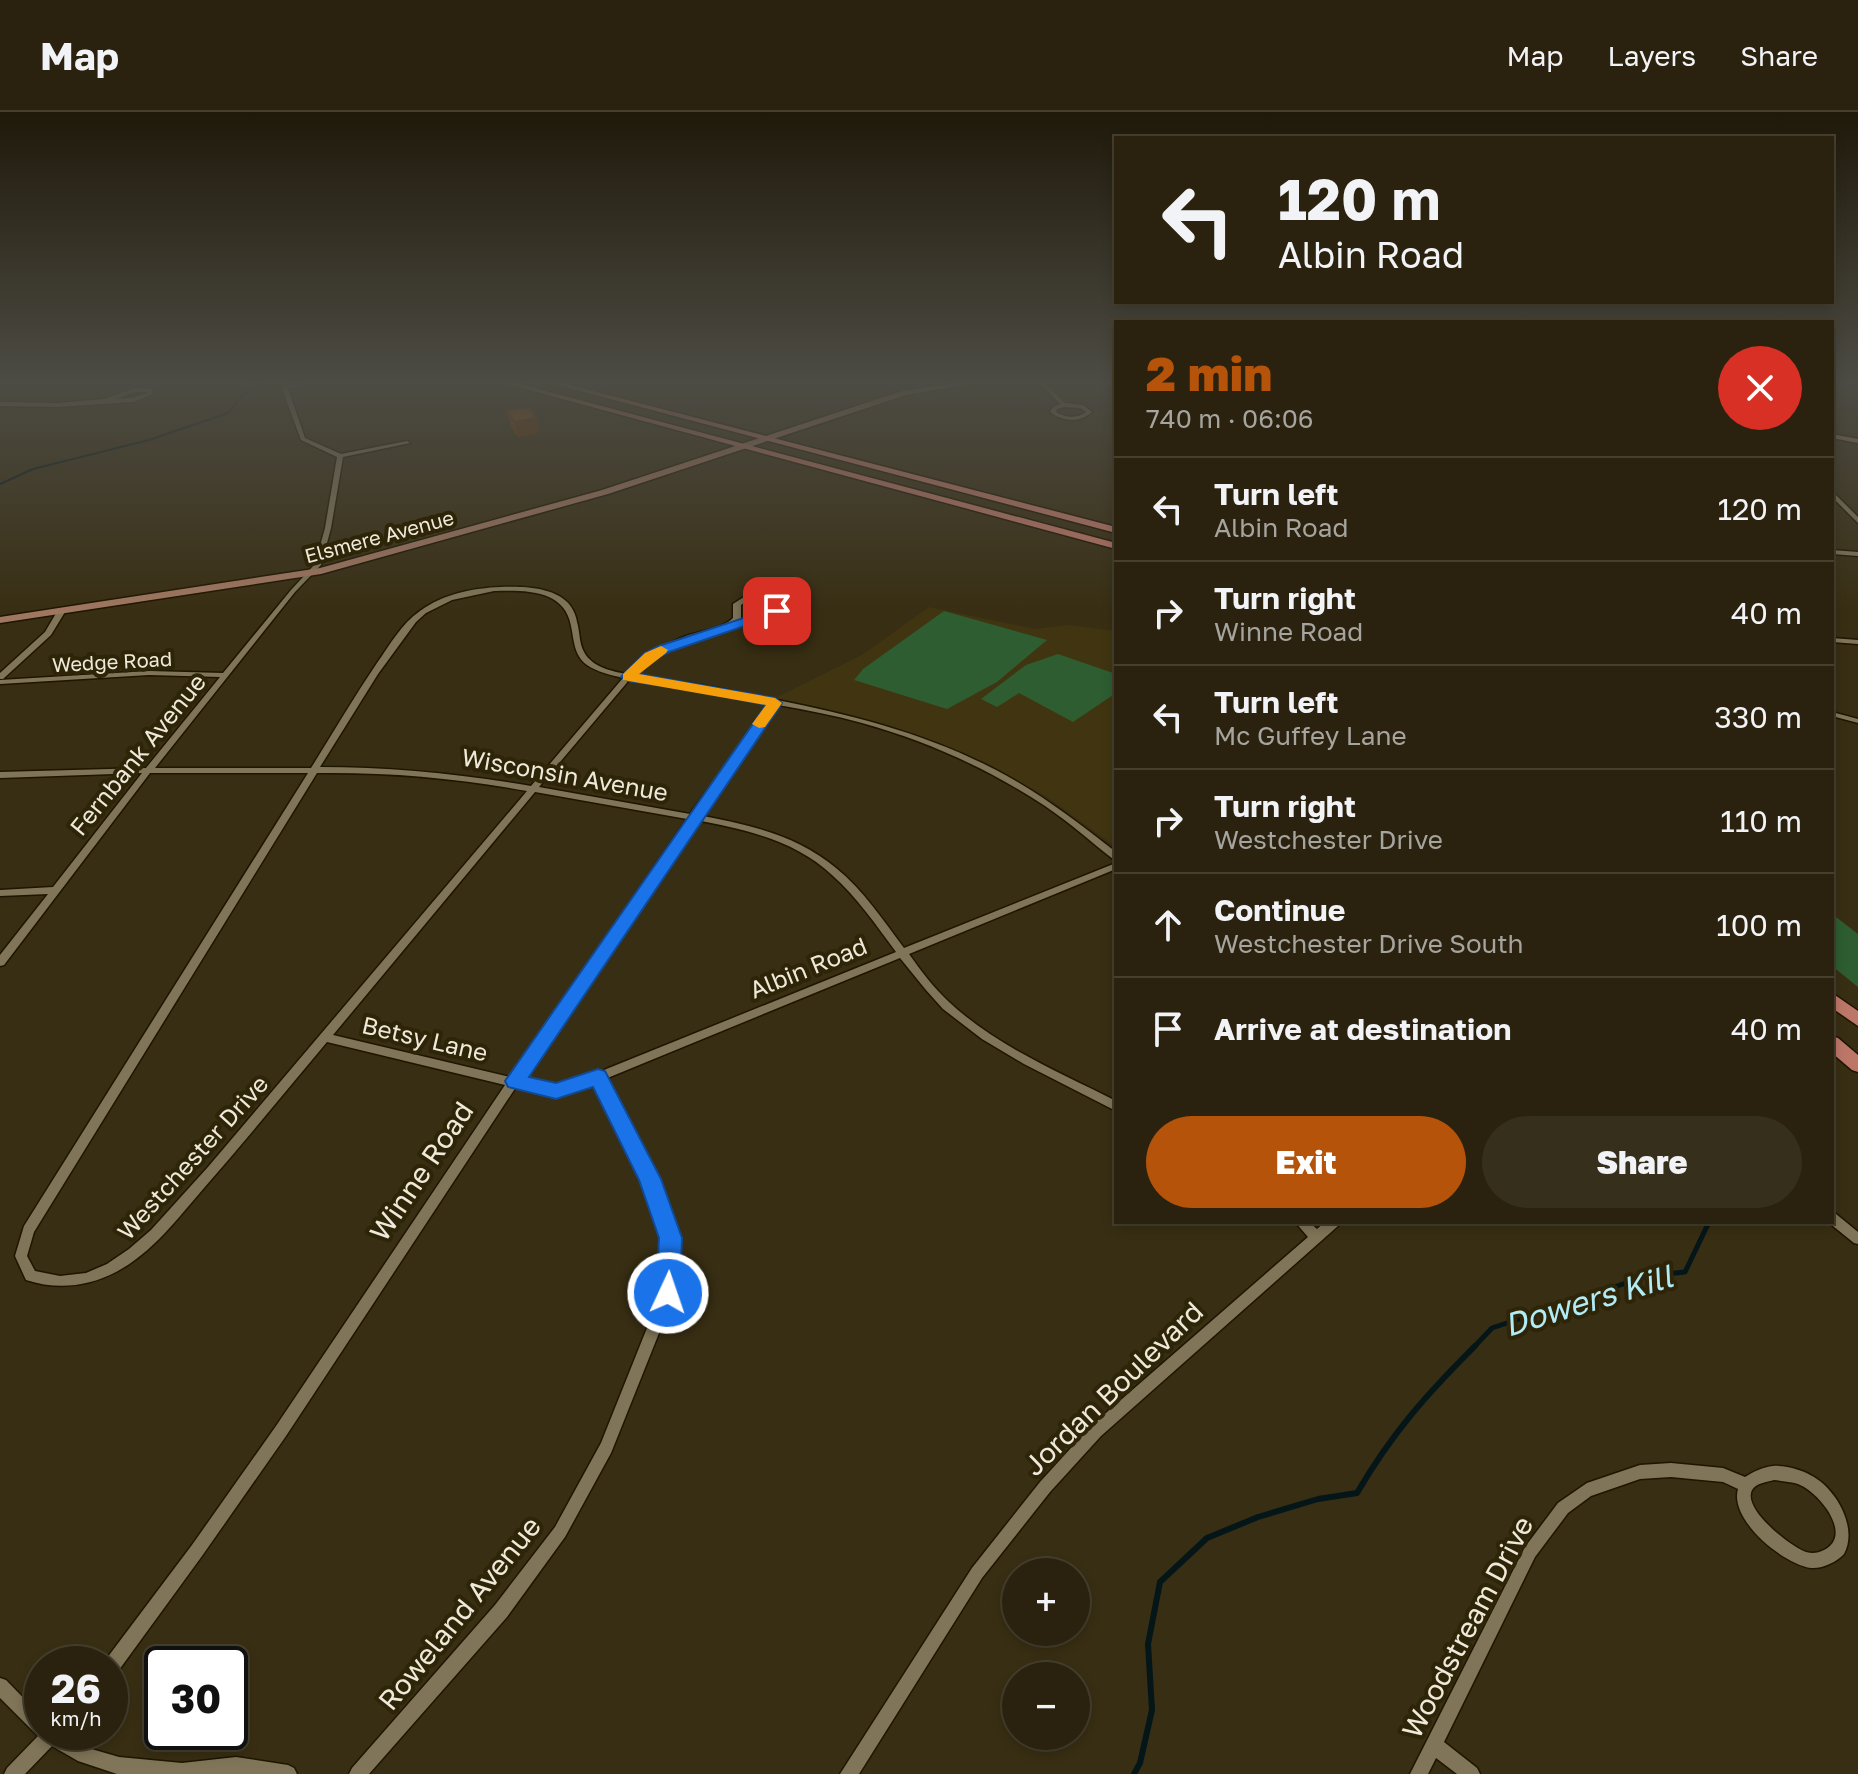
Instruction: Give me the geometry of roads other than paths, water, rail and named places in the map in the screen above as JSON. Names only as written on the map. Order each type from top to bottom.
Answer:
[{"type":"main road","name":"Elsmere Avenue","points":[[0,620],[309,574],[590,496],[710,458]]},
{"type":"main road","points":[[789,458],[1114,545]]},
{"type":"main road","points":[[830,458],[896,472]]},
{"type":"main road","points":[[842,458],[1114,529]]},
{"type":"main road","points":[[1834,1001],[1858,1020]]},
{"type":"main road","points":[[1834,1045],[1858,1065]]},
{"type":"street","name":"Fernbank Avenue","points":[[0,962],[148,771],[320,561],[340,458]]},
{"type":"street","points":[[1834,495],[1858,521]]},
{"type":"street","points":[[1834,552],[1858,554]]},
{"type":"street","points":[[316,770],[404,632],[420,614],[448,599],[503,589],[537,591],[564,602],[575,615],[576,648],[584,661],[603,671],[694,686],[886,728],[962,757],[1050,805],[1114,855]]},
{"type":"street","name":"Westchester Drive","points":[[316,770],[28,1230],[21,1256],[31,1276],[52,1283],[85,1280],[127,1259],[157,1233],[628,677],[650,656],[664,649],[730,625],[769,615],[777,611],[779,605],[769,596],[746,598],[737,604],[737,618],[730,625]]},
{"type":"street","points":[[0,680],[48,633],[61,612]]},
{"type":"street","points":[[1834,640],[1858,642]]},
{"type":"street","name":"Wedge Road","points":[[0,680],[149,673],[226,675]]},
{"type":"street","name":"Winne Road","points":[[127,1646],[180,1577],[693,818],[775,703]]},
{"type":"street","points":[[1834,715],[1858,721]]},
{"type":"street","name":"Wisconsin Avenue","points":[[0,775],[316,770],[435,775],[535,790],[758,832],[811,853],[849,886],[946,1005],[973,1027],[1000,1046],[1114,1105]]},
{"type":"street","name":"Albin Road","points":[[515,1081],[556,1091],[598,1077],[1114,867]]},
{"type":"street","points":[[0,893],[54,890]]},
{"type":"street","name":"Betsy Lane","points":[[324,1037],[515,1081]]},
{"type":"street","name":"Roweland Avenue","points":[[358,1774],[501,1611],[560,1532],[606,1448],[668,1293],[670,1238],[650,1179],[598,1077]]},
{"type":"street","points":[[1834,1220],[1858,1239]]},
{"type":"street","points":[[1303,1224],[1316,1236]]},
{"type":"street","name":"Jordan Boulevard","points":[[849,1774],[977,1573],[1045,1487],[1096,1431],[1331,1224]]},
{"type":"street","name":"Woodstream Drive","points":[[1419,1774],[1530,1552],[1563,1508],[1587,1490],[1640,1472],[1671,1470],[1723,1475],[1746,1485]]},
{"type":"street","points":[[1774,1473],[1805,1480],[1839,1511],[1844,1523],[1845,1540],[1841,1549],[1815,1561],[1781,1547],[1752,1517],[1744,1493],[1746,1485],[1760,1476],[1774,1473]]},
{"type":"street","points":[[0,1686],[24,1709]]},
{"type":"street","points":[[1434,1745],[1471,1774]]},
{"type":"street","points":[[13,1774],[32,1750]]},
{"type":"street","points":[[76,1750],[119,1766],[182,1772],[236,1766],[288,1774]]},
{"type":"waterway","points":[[0,484],[33,469],[79,458]]},
{"type":"waterway","name":"Dowers Kill","points":[[1473,1348],[1492,1328],[1647,1276],[1685,1272],[1708,1224]]},
{"type":"waterway","name":"Dowers Kill","points":[[1134,1774],[1140,1763],[1152,1710],[1148,1644],[1160,1582],[1207,1538],[1258,1517],[1318,1499],[1357,1493],[1411,1415],[1475,1346]]}]
